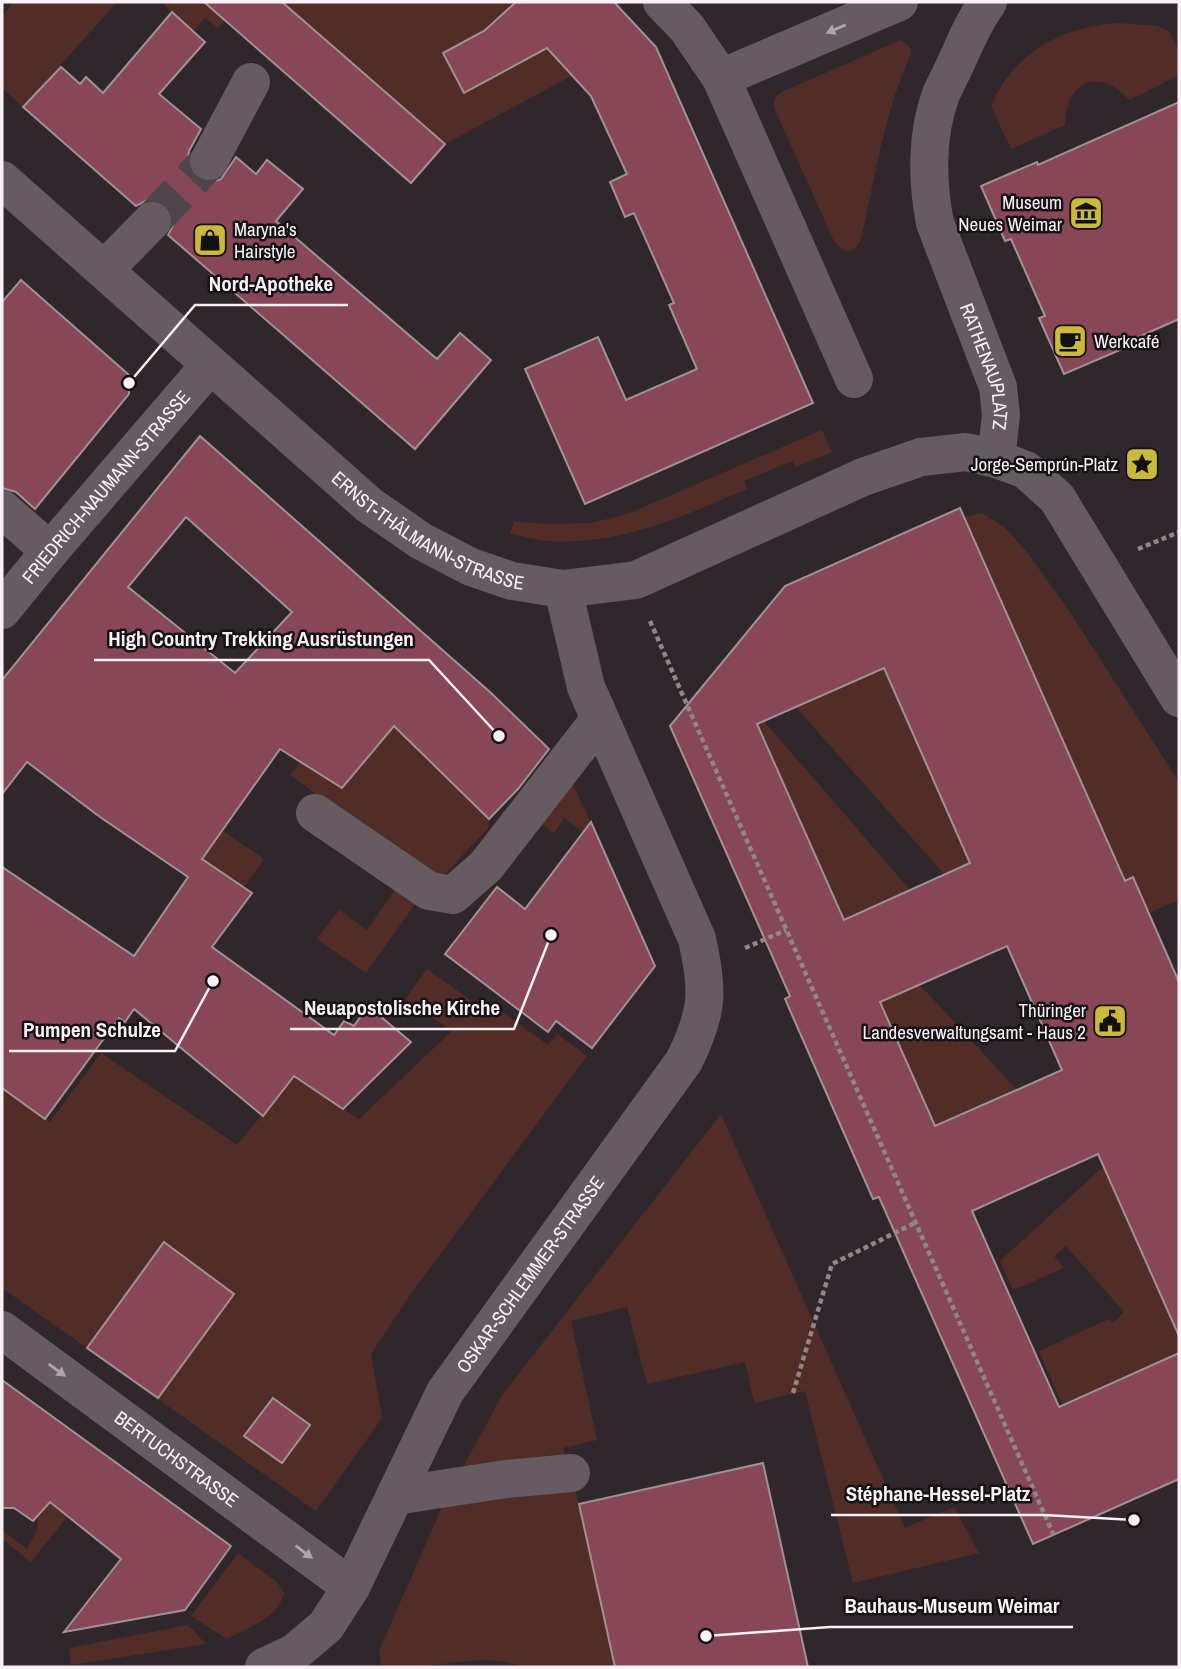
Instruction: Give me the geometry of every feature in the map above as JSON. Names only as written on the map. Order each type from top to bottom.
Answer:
[{"type":"street","points":[[662,2],[687,28],[721,78],[854,379]]},
{"type":"street","points":[[721,78],[899,2]]},
{"type":"street","name":"RATHENAUPLATZ","points":[[563,589],[636,580],[863,477],[921,457],[966,452],[996,458],[1001,415],[998,387],[935,223],[929,175],[933,129],[941,96],[978,16],[988,2]]},
{"type":"street","points":[[209,161],[251,82]]},
{"type":"street","name":"ERNST-THÄLMANN-STRASSE","points":[[2,180],[369,505],[421,541],[471,567],[512,582],[563,589]]},
{"type":"street","points":[[104,270],[152,220]]},
{"type":"street","name":"FRIEDRICH-NAUMANN-STRASSE","points":[[2,610],[210,365]]},
{"type":"street","points":[[996,458],[1026,470],[1058,498],[1168,659],[1179,698]]},
{"type":"street","points":[[2,509],[50,551]]},
{"type":"street","points":[[315,813],[429,891],[453,895],[486,866],[600,719],[586,687],[563,589]]},
{"type":"street","name":"OSKAR-SCHLEMMER-STRASSE","points":[[264,1667],[295,1653],[326,1626],[351,1587],[445,1392],[684,1061],[695,1038],[706,1005],[703,966],[697,939],[600,719]]},
{"type":"street","name":"BERTUCHSTRASSE","points":[[2,1330],[351,1587]]},
{"type":"street","points":[[395,1496],[506,1479],[571,1473]]},
{"type":"path","points":[[658,642],[1054,1536]]},
{"type":"path","points":[[793,1393],[832,1264],[915,1223]]},
{"type":"shaded area","points":[[14,2],[117,2],[23,107],[2,88],[2,16]]},
{"type":"shaded area","points":[[161,2],[242,2],[218,28],[205,18],[193,31]]},
{"type":"shaded area","points":[[282,2],[516,2],[509,8],[573,75],[445,144]]},
{"type":"shaded area","points":[[1119,23],[1157,26],[1169,31],[1179,51],[1179,75],[1130,100],[1106,83],[1085,83],[1070,101],[1065,125],[1011,149],[991,106],[1013,70],[1043,45],[1060,37],[1098,25]]},
{"type":"shaded area","points":[[901,40],[909,46],[911,53],[894,97],[880,149],[861,240],[856,248],[848,252],[840,248],[833,239],[775,110],[774,101],[784,91]]},
{"type":"shaded area","points":[[822,430],[832,452],[796,467],[792,461],[744,481],[747,489],[675,519],[600,539],[543,540],[510,534],[514,522],[592,523],[630,513]]},
{"type":"shaded area","points":[[982,513],[1004,527],[1026,551],[1068,609],[1179,782],[1179,900],[1149,913],[1134,877],[1126,881],[965,517]]},
{"type":"shaded area","points":[[884,668],[970,864],[944,874],[796,707]]},
{"type":"shaded area","points":[[764,721],[910,890],[845,919],[758,724]]},
{"type":"shaded area","points":[[396,726],[489,819],[488,828],[446,873],[433,877],[290,775],[300,762],[342,788]]},
{"type":"shaded area","points":[[571,780],[591,823],[583,832],[564,818],[554,833],[536,820]]},
{"type":"shaded area","points":[[223,831],[264,859],[244,887],[201,859]]},
{"type":"shaded area","points":[[398,886],[418,900],[366,973],[317,939],[339,910],[367,930]]},
{"type":"shaded area","points":[[427,969],[476,1004],[482,997],[548,1045],[557,1034],[587,1056],[410,1295],[371,1354],[382,1418],[316,1511],[158,1399],[234,1294],[164,1243],[87,1348],[2,1288],[2,1088],[50,1122],[101,1053],[237,1145],[294,1076],[359,1119],[452,1031],[405,999]]},
{"type":"shaded area","points":[[920,985],[1016,1089],[935,1125],[881,1002]]},
{"type":"shaded area","points":[[721,1114],[905,1528],[954,1507],[979,1553],[853,1583],[805,1391],[754,1403],[745,1362],[647,1384],[627,1307],[571,1321],[597,1440],[563,1448],[579,1504],[615,1667],[521,1667],[480,1660],[422,1666],[381,1665],[379,1651],[445,1500],[503,1394]]},
{"type":"shaded area","points":[[1103,1167],[1179,1337],[1179,1353],[1062,1404],[1039,1351],[1109,1319],[1113,1323],[1124,1312],[1066,1246],[1054,1256],[1064,1268],[1013,1290],[1000,1261]]},
{"type":"shaded area","points":[[50,1502],[68,1516],[31,1562],[2,1539],[2,1530],[27,1549],[37,1530],[38,1515]]},
{"type":"shaded area","points":[[238,1553],[277,1582],[284,1593],[281,1602],[269,1616],[227,1639],[191,1616]]},
{"type":"shaded area","points":[[188,1625],[206,1644],[71,1665],[69,1648]]},
{"type":"building","points":[[204,2],[282,2],[445,144],[411,183]]},
{"type":"building","points":[[516,2],[614,2],[656,47],[813,403],[585,504],[525,369],[598,337],[626,400],[697,369],[669,305],[674,303],[634,213],[625,217],[610,182],[627,174],[591,96],[547,48],[464,93],[443,53],[484,31]]},
{"type":"building","points":[[172,12],[205,42],[159,94],[201,129],[189,151],[187,162],[191,173],[199,181],[210,183],[221,179],[236,157],[256,174],[267,160],[303,189],[276,221],[437,359],[460,333],[491,360],[415,449],[168,235],[173,226],[173,216],[167,205],[157,200],[147,200],[136,206],[23,107],[61,67],[80,84],[86,77],[103,93]]},
{"type":"building","name":"Museum Neues Weimar","points":[[1179,102],[1179,319],[1118,346],[1120,350],[1064,374],[1039,318],[1045,316],[1011,239],[1005,241],[981,186],[1037,162],[1038,165]]},
{"type":"building","points":[[21,280],[129,375],[129,394],[35,509],[16,492],[2,488],[2,302]]},
{"type":"building","points":[[200,436],[490,692],[549,749],[518,789],[489,819],[394,726],[342,788],[280,749],[202,859],[252,893],[212,947],[334,1035],[344,1021],[354,1026],[368,1006],[411,1042],[343,1109],[294,1076],[263,1116],[134,1009],[125,1022],[119,1018],[45,1119],[2,1088],[2,867],[134,956],[188,877],[100,817],[27,762],[2,794],[2,680]],"holes":[[[186,517],[292,612],[235,673],[128,587]]]},
{"type":"building","name":"Thüringer Landesverwaltungsamt - Haus 2","points":[[960,508],[1125,881],[1133,877],[1179,982],[1179,1336],[1098,1154],[972,1211],[1059,1407],[1179,1353],[1179,1479],[1033,1544],[879,1197],[873,1199],[785,999],[790,996],[670,726],[785,586]],"holes":[[[884,668],[970,863],[844,920],[757,724]],[[1007,946],[1062,1070],[935,1126],[880,1002]]]},
{"type":"building","points":[[591,822],[655,966],[592,1048],[556,1021],[548,1032],[445,954],[497,887],[525,909]]},
{"type":"building","points":[[164,1242],[234,1294],[158,1398],[87,1348]]},
{"type":"building","points":[[2,1380],[231,1546],[185,1610],[64,1632],[121,1559],[50,1502],[33,1521],[14,1508],[2,1508]]},
{"type":"building","points":[[273,1398],[310,1425],[282,1463],[244,1436]]},
{"type":"building","points":[[763,1463],[808,1667],[615,1667],[579,1504]]},
{"type":"tunnel","points":[[152,221],[209,161]]},
{"type":"place","name":"Museum Neues Weimar","points":[[1086,213]]},
{"type":"place","name":"Maryna's Hairstyle","points":[[210,240]]},
{"type":"place","name":"Werkcafé","points":[[1070,341]]},
{"type":"place","name":"Nord-Apotheke","points":[[129,383]]},
{"type":"place","name":"Jorge-Semprún-Platz","points":[[1142,464]]},
{"type":"place","name":"High Country Trekking Ausrüstungen","points":[[499,736]]},
{"type":"place","name":"Neuapostolische Kirche","points":[[551,935]]},
{"type":"place","name":"Pumpen Schulze","points":[[213,981]]},
{"type":"place","name":"Thüringer Landesverwaltungsamt - Haus 2","points":[[1110,1021]]},
{"type":"place","name":"Stéphane-Hessel-Platz","points":[[1134,1520]]},
{"type":"place","name":"Bauhaus-Museum Weimar","points":[[706,1636]]}]
